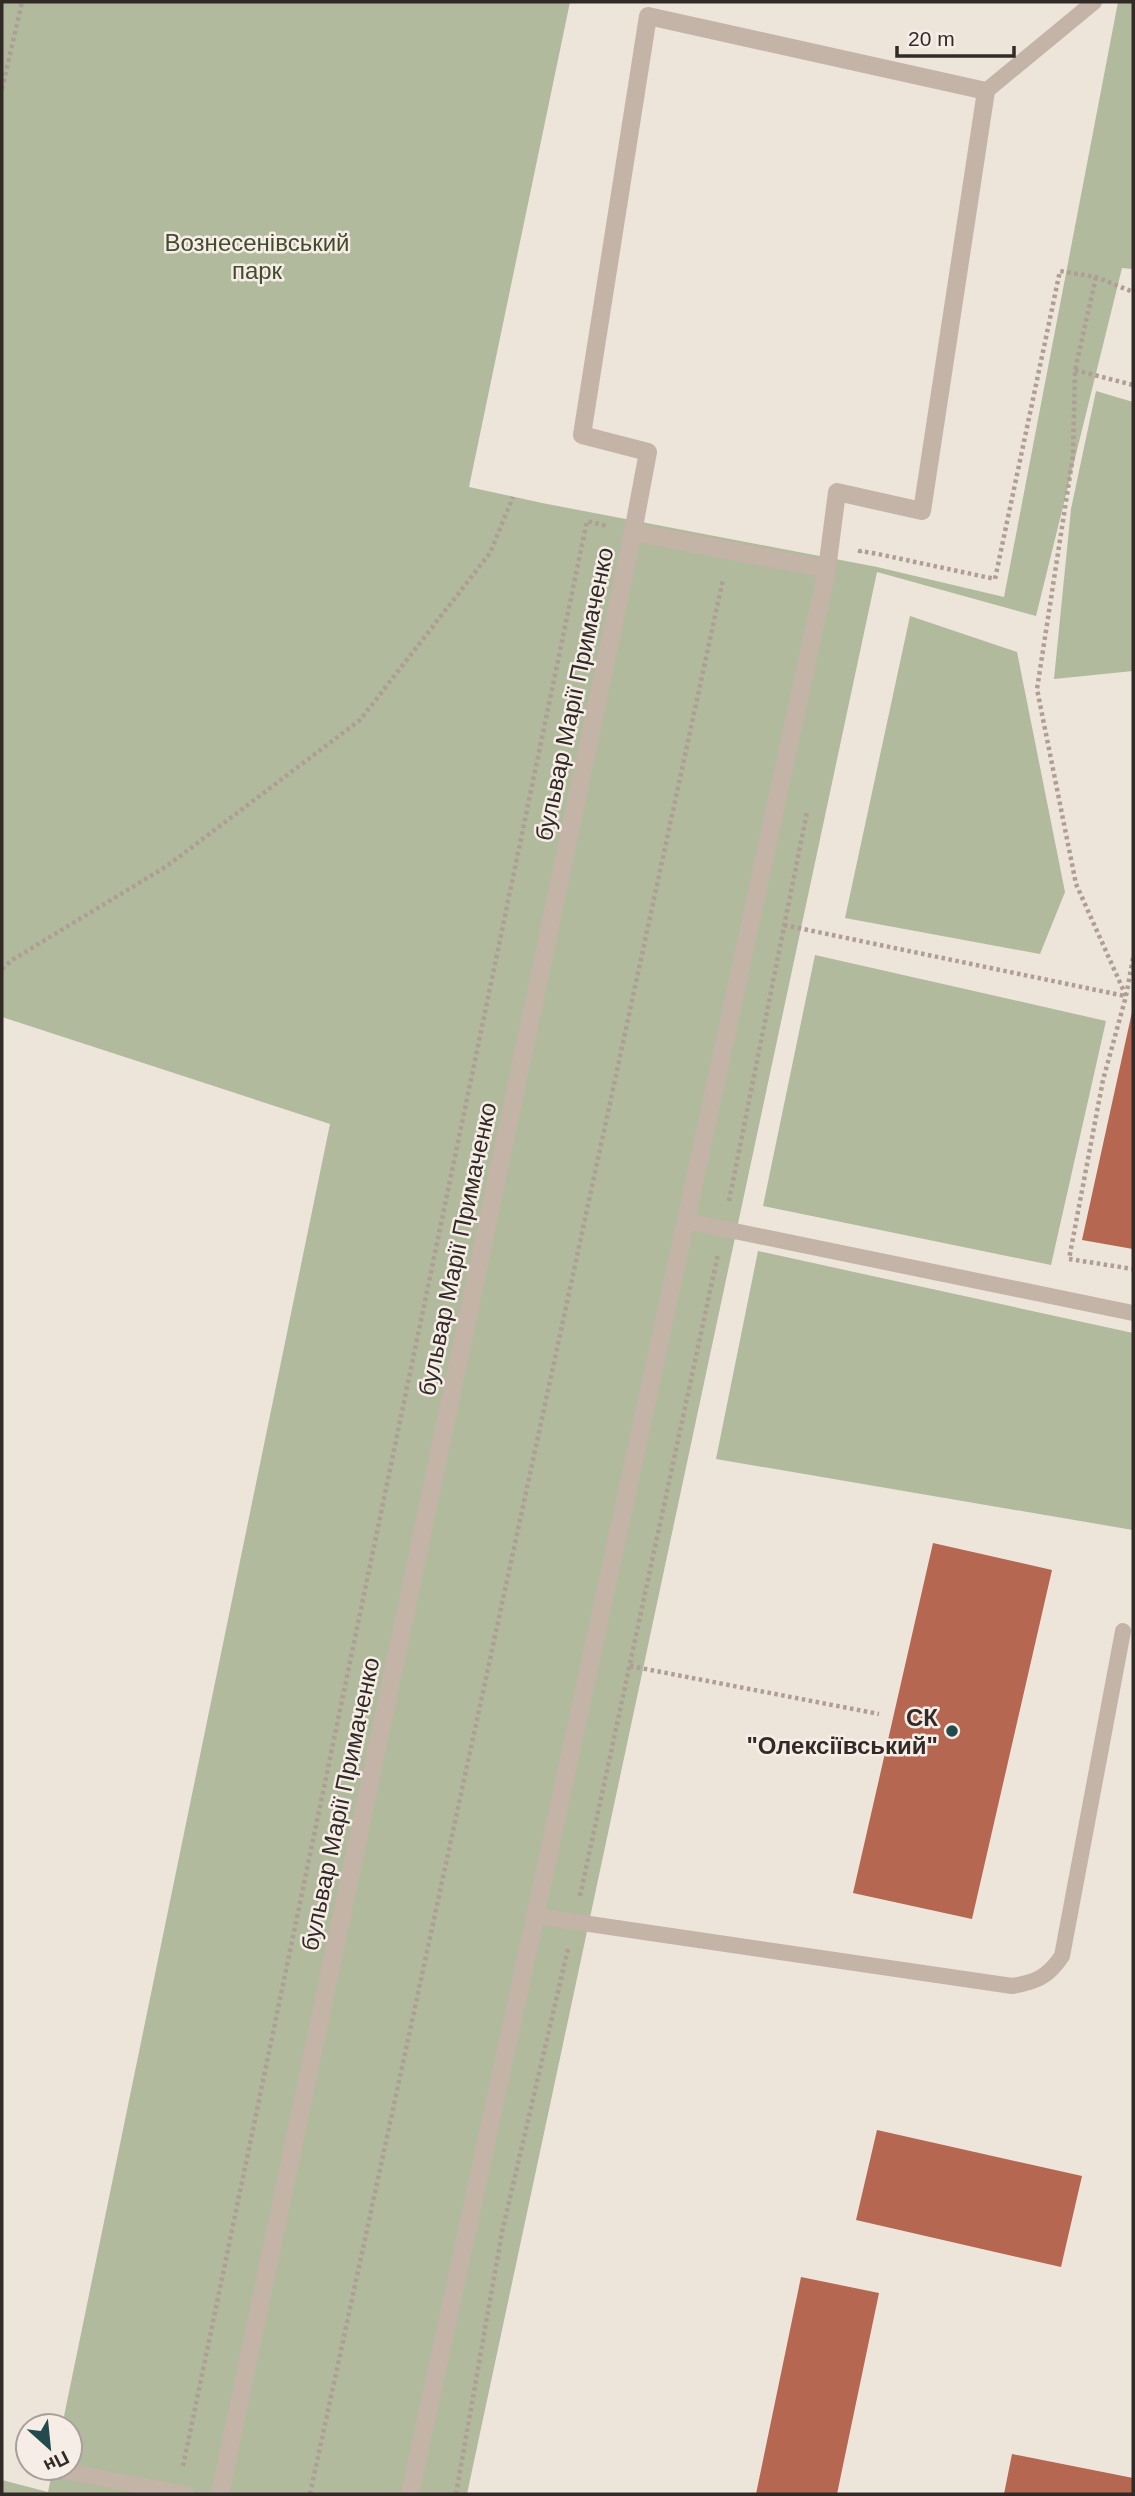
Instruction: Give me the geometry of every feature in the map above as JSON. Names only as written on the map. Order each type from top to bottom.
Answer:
[{"type":"street","points":[[410,2494],[827,569],[837,492],[922,511],[986,91],[648,16],[582,435],[648,452],[633,532]]},
{"type":"street","name":"бульвар Марії Примаченко","points":[[220,2494],[633,532],[827,569]]},
{"type":"lane","points":[[986,91],[1094,2]]},
{"type":"lane","points":[[686,1221],[1130,1309]]},
{"type":"lane","points":[[535,1916],[1012,1986],[1032,1983],[1052,1970],[1062,1956],[1124,1631]]},
{"type":"lane","points":[[84,2475],[182,2493]]},
{"type":"path","points":[[2,89],[22,2]]},
{"type":"path","points":[[857,564],[860,551],[995,579],[1060,271],[1096,277],[1133,292]]},
{"type":"path","points":[[1096,277],[1075,370],[1073,456],[1037,689],[1076,884],[1126,996]]},
{"type":"path","points":[[1075,370],[1133,385]]},
{"type":"path","points":[[2,969],[12,960],[167,866],[360,720],[490,553],[513,497]]},
{"type":"path","points":[[182,2493],[587,521],[633,532]]},
{"type":"path","points":[[310,2494],[729,551]]},
{"type":"path","points":[[456,2494],[502,2232],[574,1921],[723,1228],[808,806]]},
{"type":"path","points":[[752,919],[1126,996]]},
{"type":"path","points":[[1133,958],[1126,996],[1103,1080],[1069,1259],[1133,1269]]},
{"type":"path","points":[[629,1666],[879,1714]]},
{"type":"green space","name":"Вознесенівський парк","points":[[2,2],[570,2],[469,487],[877,567],[1004,597],[1118,2],[1133,2],[1133,269],[1122,268],[1036,616],[877,572],[467,2494],[2,2494],[2,2480],[48,2492],[50,2482],[84,2482],[84,2412],[65,2412],[330,1124],[2,1017]]},
{"type":"green space","points":[[1096,391],[1133,402],[1133,671],[1054,679],[1071,509]]},
{"type":"green space","points":[[910,616],[1017,652],[1065,892],[1040,954],[845,918]]},
{"type":"green space","points":[[815,955],[1106,1021],[1051,1265],[763,1206]]},
{"type":"green space","points":[[758,1251],[1133,1333],[1133,1530],[716,1459]]},
{"type":"building","points":[[1133,1012],[1133,1249],[1082,1240]]},
{"type":"building","name":"СК \"Олексіївський\"","points":[[933,1543],[1052,1570],[972,1919],[853,1893]]},
{"type":"building","points":[[877,2130],[1082,2176],[1061,2267],[856,2220]]},
{"type":"building","points":[[801,2277],[879,2293],[837,2494],[756,2494]]},
{"type":"building","points":[[1012,2454],[1133,2478],[1133,2494],[1004,2494]]},
{"type":"place","name":"СК \"Олексіївський\"","points":[[952,1731]]}]
